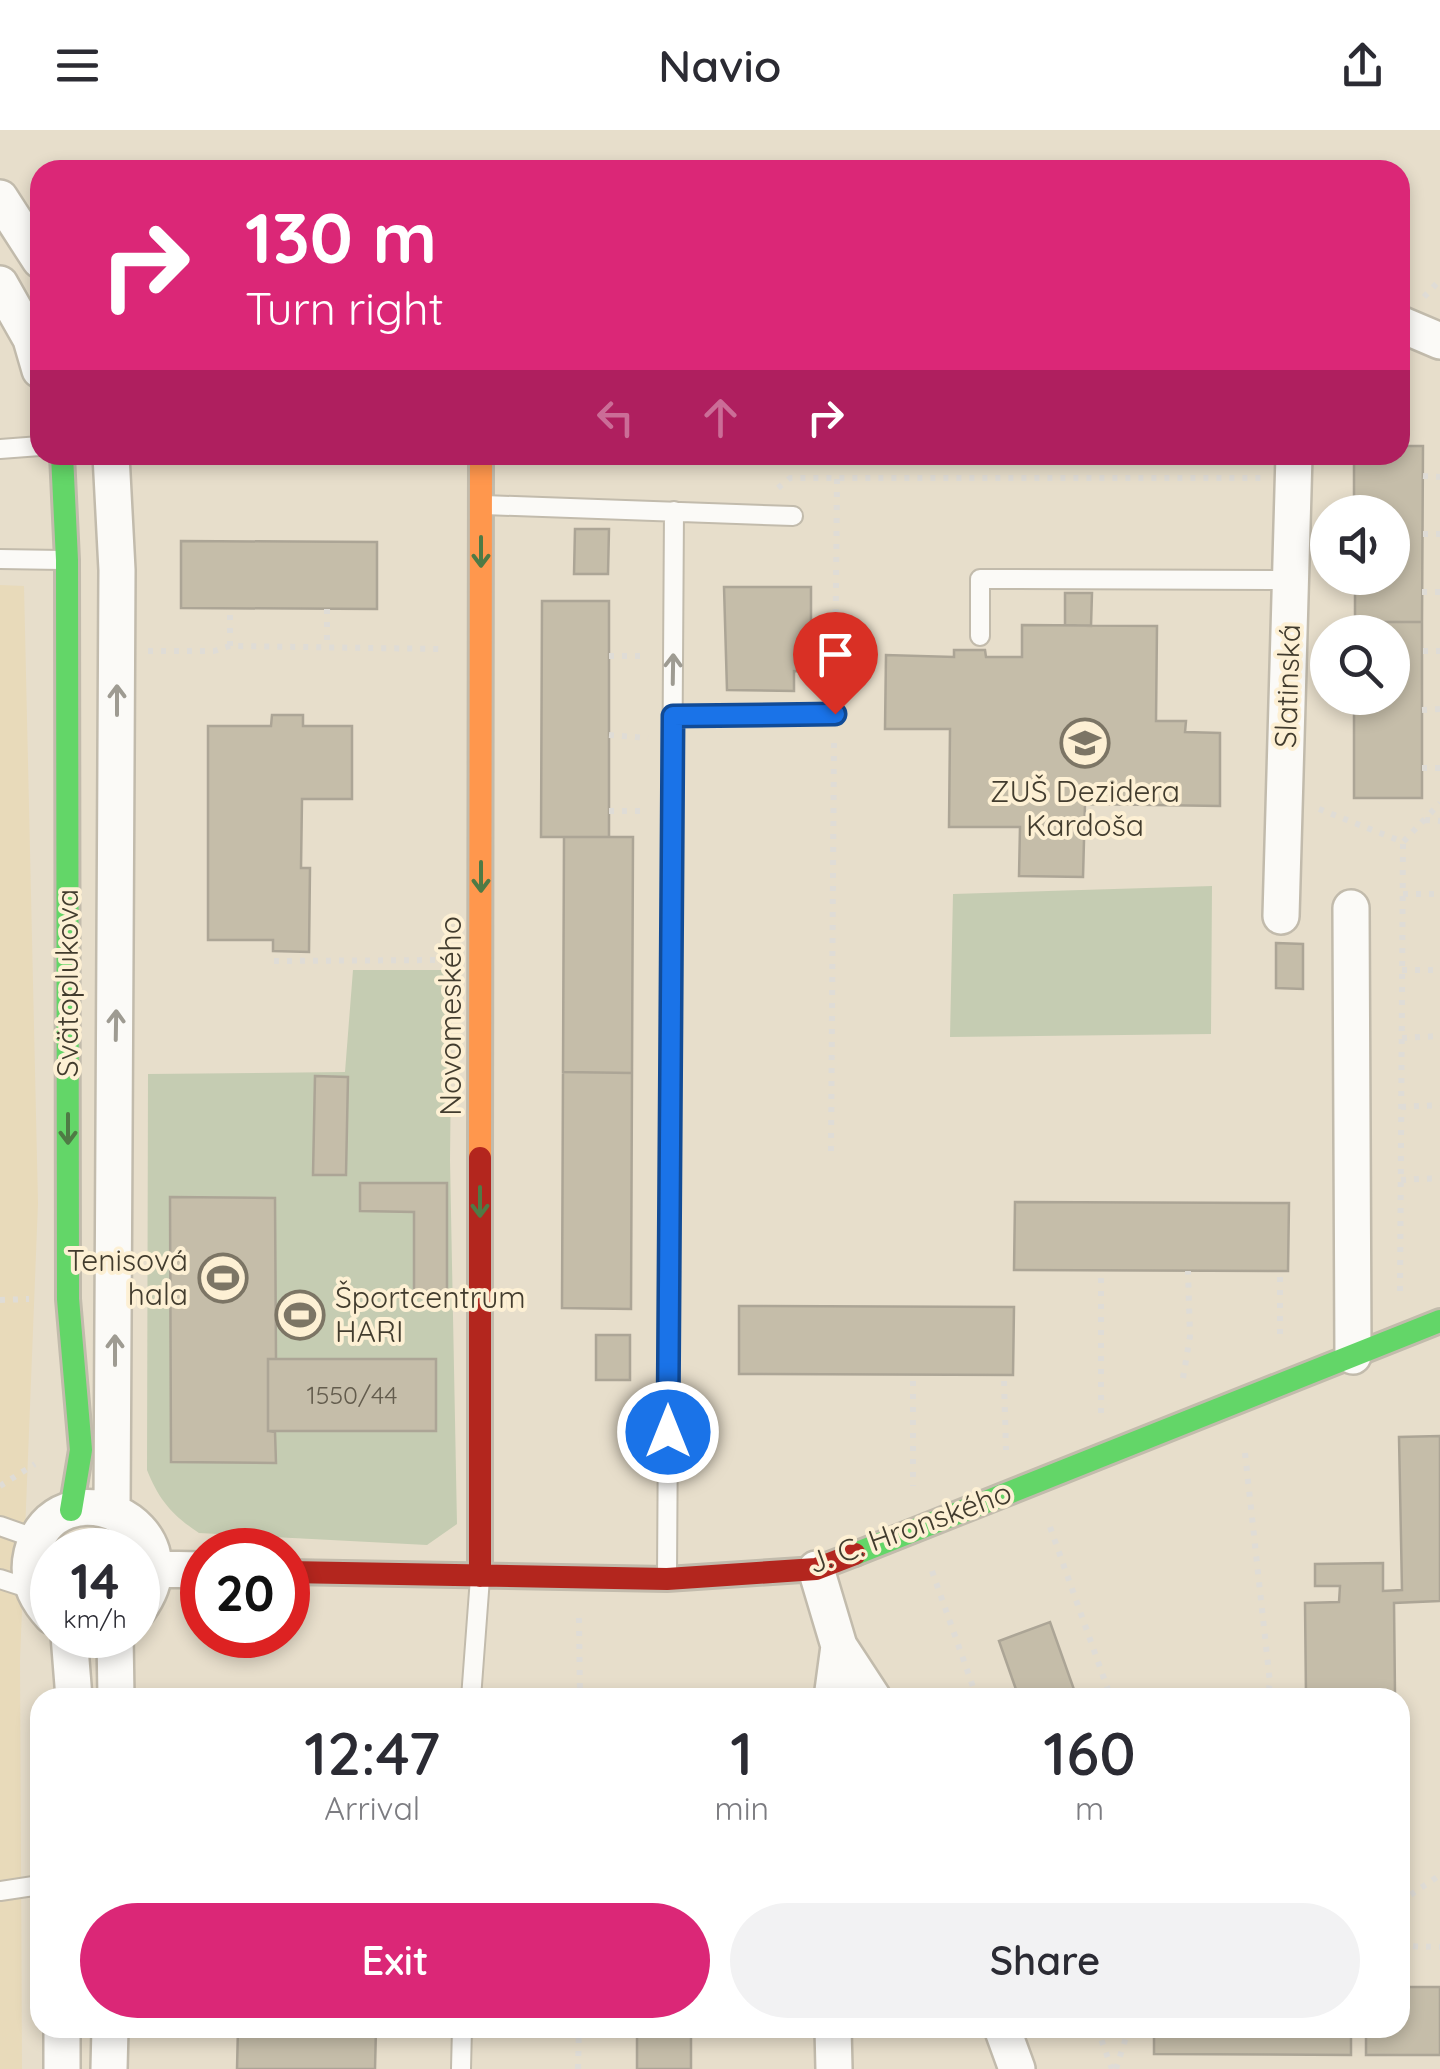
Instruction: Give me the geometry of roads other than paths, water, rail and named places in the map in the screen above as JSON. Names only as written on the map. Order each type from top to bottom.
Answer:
[{"type":"street","points":[[0,198],[30,244]]},
{"type":"street","points":[[0,284],[30,337]]},
{"type":"street","points":[[1410,328],[1440,341]]},
{"type":"street","name":"Svätoplukova","points":[[62,465],[67,560],[68,1300],[81,1450],[71,1510]]},
{"type":"street","name":"Svätoplukova","points":[[112,465],[118,570],[112,1510]]},
{"type":"street","name":"Novomeského","points":[[480,1576],[481,465]]},
{"type":"street","name":"Slatinská","points":[[1281,916],[1294,467]]},
{"type":"street","points":[[1351,908],[1353,1356]]},
{"type":"street","name":"J. C. Hronského","points":[[310,1572],[667,1579],[816,1569],[1440,1320]]},
{"type":"street","points":[[44,1528],[71,1510],[112,1510],[136,1528]]},
{"type":"street","points":[[816,1569],[839,1646],[867,1688]]},
{"type":"street","points":[[833,1688],[839,1646]]},
{"type":"street","points":[[71,1658],[73,1688]]},
{"type":"street","points":[[115,1658],[116,1688]]},
{"type":"street","points":[[62,2038],[62,2069]]},
{"type":"street","points":[[109,2069],[110,2038]]},
{"type":"street","points":[[833,2038],[834,2069]]},
{"type":"street","points":[[1006,2038],[1018,2069]]},
{"type":"lane","points":[[0,449],[30,447]]},
{"type":"lane","points":[[480,504],[794,516]]},
{"type":"lane","points":[[667,1579],[674,511]]},
{"type":"lane","points":[[0,559],[67,560]]},
{"type":"lane","points":[[980,636],[980,579],[1291,580]]},
{"type":"lane","points":[[673,716],[835,714]]},
{"type":"lane","points":[[0,1526],[30,1536]]},
{"type":"lane","points":[[472,1688],[480,1576]]},
{"type":"lane","points":[[0,1579],[30,1596]]},
{"type":"lane","points":[[0,1891],[30,1886]]},
{"type":"lane","points":[[461,2069],[462,2038]]},
{"type":"place","name":"ZUŠ Dezidera Kardoša","points":[[1085,743]]},
{"type":"place","name":"Tenisová hala","points":[[223,1278]]},
{"type":"place","name":"Športcentrum HARI","points":[[300,1315]]}]
